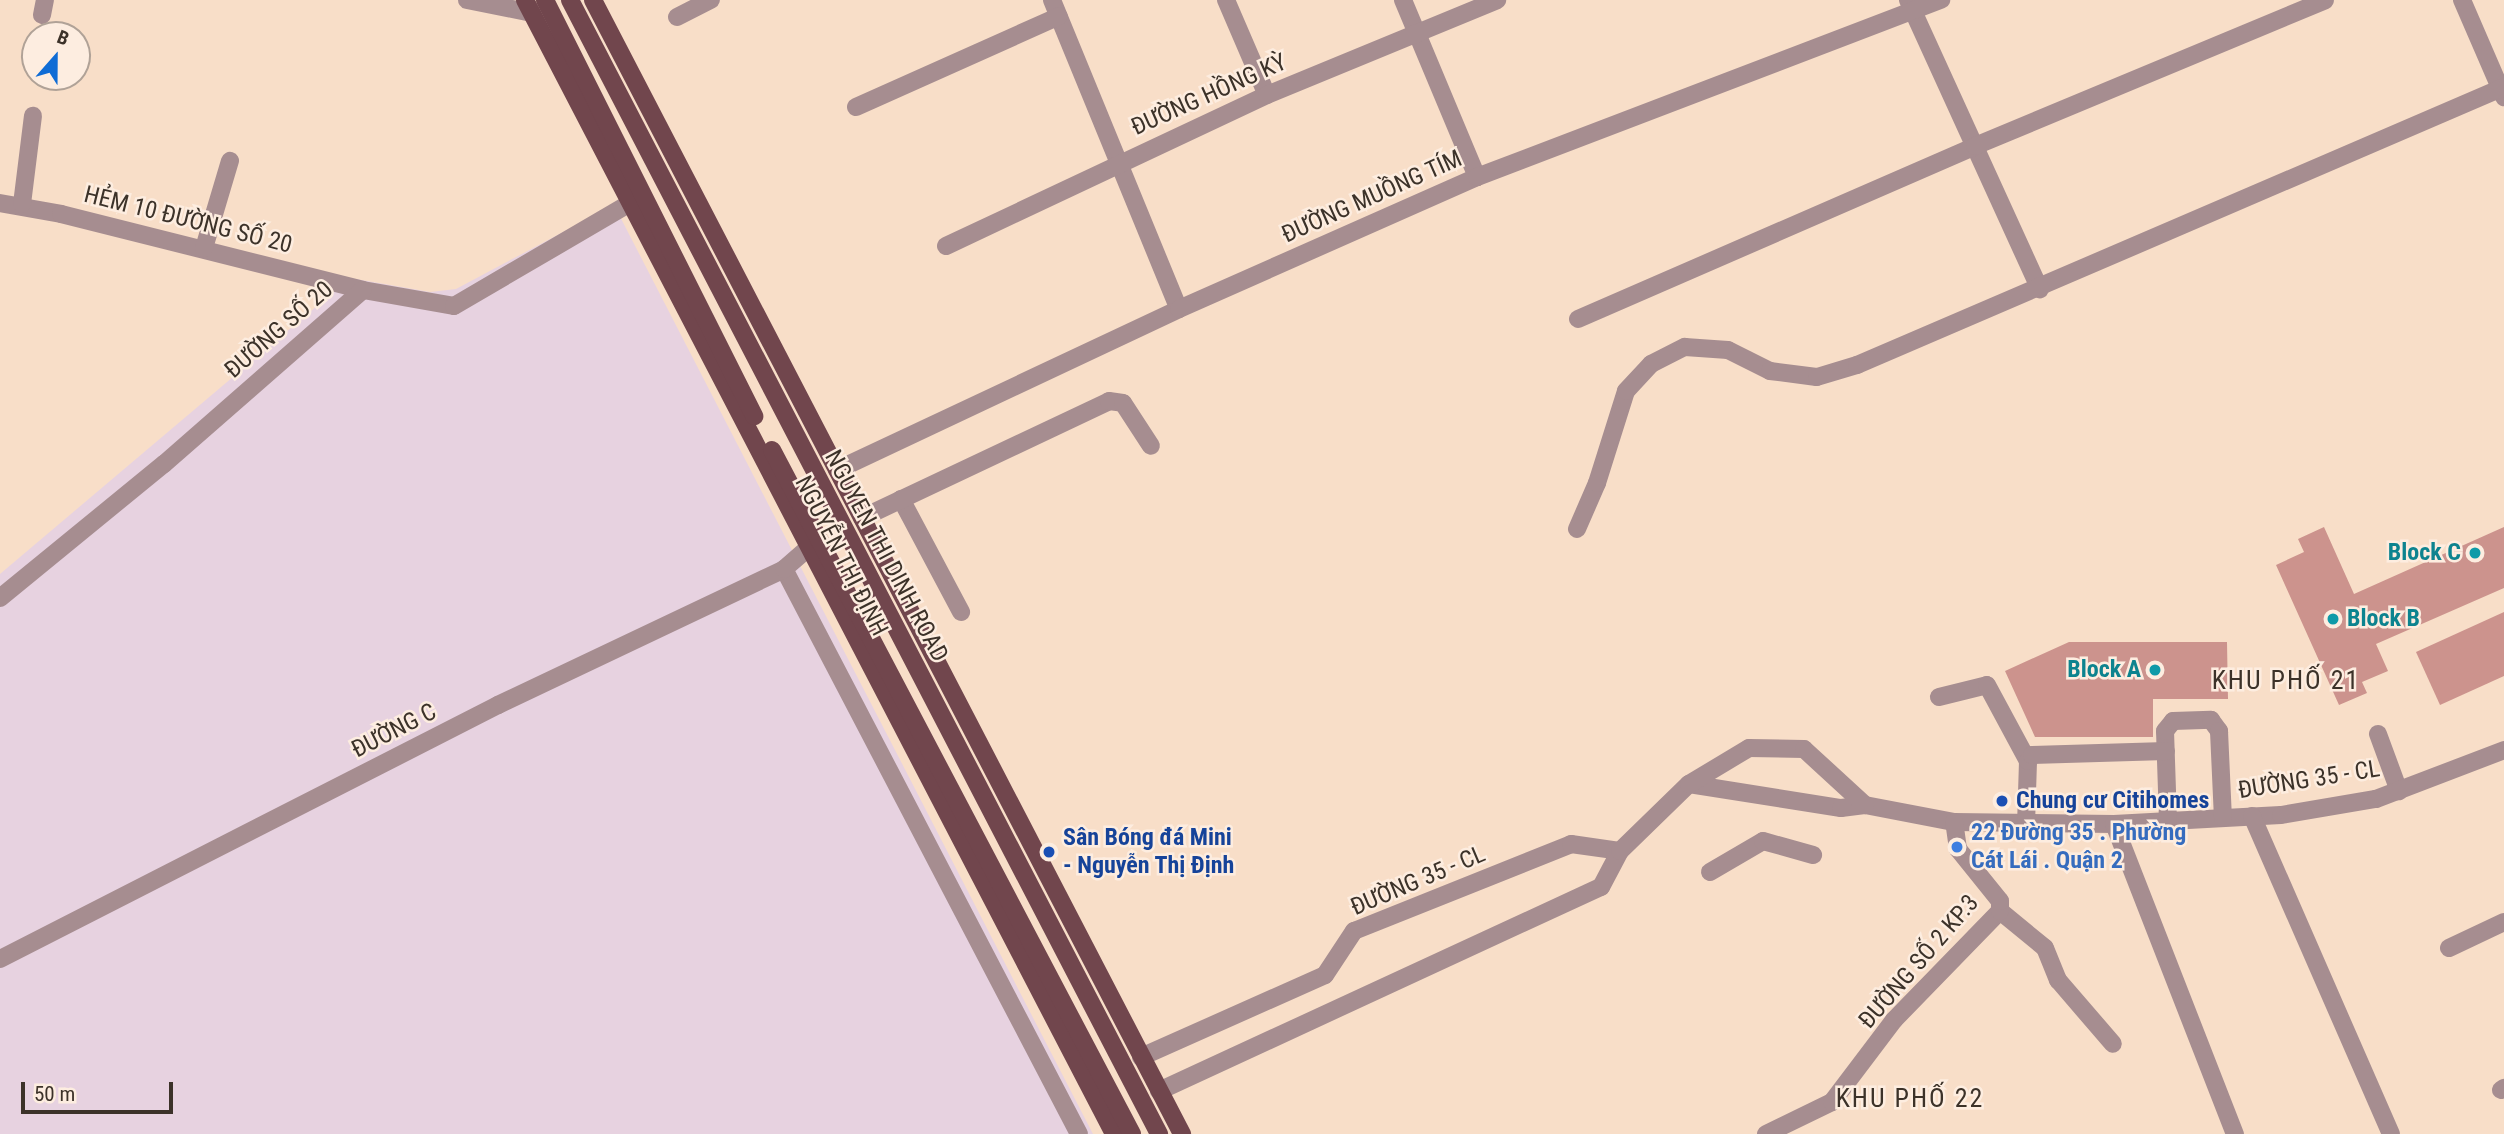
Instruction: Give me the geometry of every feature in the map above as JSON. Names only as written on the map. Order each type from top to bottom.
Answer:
[{"type":"main road","name":"NGUYEN THI DINH ROAD","points":[[569,0],[844,528],[1133,1061],[1141,1100],[1159,1134]]},
{"type":"main road","name":"NGUYỄN THỊ ĐỊNH","points":[[593,0],[862,518],[1133,1061],[1159,1091],[1181,1134]]},
{"type":"main road","points":[[528,7],[548,6],[638,200]]},
{"type":"main road","name":"NGUYỄN THỊ ĐỊNH","points":[[528,7],[638,200],[1010,935],[1087,1083],[1113,1121]]},
{"type":"main road","points":[[789,495],[837,471]]},
{"type":"main road","points":[[862,518],[814,544],[1104,1076],[1113,1121],[1132,1134]]},
{"type":"main road","points":[[1087,1083],[1133,1061]]},
{"type":"main road","points":[[1113,1121],[1141,1100],[1159,1091]]},
{"type":"street","points":[[467,0],[528,7]]},
{"type":"street","points":[[677,17],[711,0]]},
{"type":"street","points":[[1226,0],[1268,95]]},
{"type":"street","points":[[1403,0],[1477,177]]},
{"type":"street","name":"ĐƯỜNG HỒNG KỲ","points":[[946,246],[1120,161],[1268,95],[1497,0]]},
{"type":"street","name":"ĐƯỜNG MUỒNG TÍM","points":[[837,471],[1179,309],[1477,177],[1910,6],[1941,0]]},
{"type":"street","points":[[1578,319],[1975,146],[2325,0]]},
{"type":"street","points":[[1577,529],[1626,391],[1651,364],[1685,347],[1728,350],[1770,371],[1817,377],[1857,365],[2503,91],[2462,0]]},
{"type":"street","points":[[1910,6],[2040,289]]},
{"type":"street","points":[[856,107],[1056,8],[1179,309]]},
{"type":"street","points":[[22,204],[33,116]]},
{"type":"street","points":[[204,248],[230,161]]},
{"type":"street","name":"ĐƯỜNG SỐ 20","points":[[0,598],[164,464],[363,290],[454,306],[638,200]]},
{"type":"street","name":"HẺM 10 ĐƯỜNG SỐ 20","points":[[0,203],[22,204],[363,290]]},
{"type":"street","points":[[862,518],[1109,401],[1123,403],[1151,446]]},
{"type":"street","points":[[901,499],[961,612]]},
{"type":"street","name":"ĐƯỜNG C","points":[[0,958],[498,705],[784,569],[814,544]]},
{"type":"street","points":[[784,569],[984,947],[1079,1134]]},
{"type":"street","points":[[1939,697],[1987,685],[2028,761],[2026,825]]},
{"type":"street","points":[[2168,821],[2165,732],[2173,721],[2211,720],[2219,731],[2223,818]]},
{"type":"street","points":[[2378,734],[2399,791]]},
{"type":"street","points":[[1159,1091],[1601,887],[1620,851],[1689,784],[1749,748],[1804,749],[1865,805]]},
{"type":"street","name":"ĐƯỜNG 35 - CL","points":[[1689,784],[1841,808],[1865,805],[1954,822],[2114,824],[2252,816],[2376,799],[2504,750]]},
{"type":"street","points":[[2028,761],[2032,755],[2166,751]]},
{"type":"street","points":[[2252,816],[2391,1134]]},
{"type":"street","name":"ĐƯỜNG SỐ 2 KP.3","points":[[1766,1134],[1832,1102],[1895,1020],[2000,911],[2000,901],[1958,849],[1954,822]]},
{"type":"street","points":[[2114,824],[2235,1134]]},
{"type":"street","points":[[1710,872],[1763,841],[1813,855]]},
{"type":"street","name":"ĐƯỜNG 35 - CL","points":[[1133,1061],[1325,975],[1354,931],[1571,844],[1620,851]]},
{"type":"street","points":[[2000,911],[2045,948],[2058,980],[2113,1044]]},
{"type":"street","points":[[2449,948],[2504,922]]},
{"type":"street","points":[[984,947],[1010,935]]},
{"type":"shaded area","points":[[614,205],[1093,1134],[0,1134],[0,574],[350,278],[430,292],[456,289]]},
{"type":"building","points":[[2324,527],[2354,594],[2504,527],[2504,588],[2376,644],[2388,671],[2362,682],[2367,693],[2339,705],[2276,565],[2304,552],[2298,539]]},
{"type":"building","points":[[2504,612],[2504,676],[2440,705],[2416,652]]},
{"type":"building","points":[[2069,642],[2227,642],[2228,699],[2153,699],[2153,737],[2035,737],[2005,671]]},
{"type":"place","name":"Block C","points":[[2475,553]]},
{"type":"place","name":"Block B","points":[[2333,619]]},
{"type":"place","name":"Block A","points":[[2155,670]]},
{"type":"place","name":"Chung cư Citihomes","points":[[2002,801]]},
{"type":"place","name":"22 Đường 35 . Phường Cát Lái . Quận 2","points":[[1957,847]]},
{"type":"place","name":"Sân Bóng đá Mini - Nguyễn Thị Định","points":[[1049,852]]},
{"type":"district","name":"KHU PHỐ 21","points":[[2286,681]]},
{"type":"district","name":"KHU PHỐ 22","points":[[1910,1099]]}]
